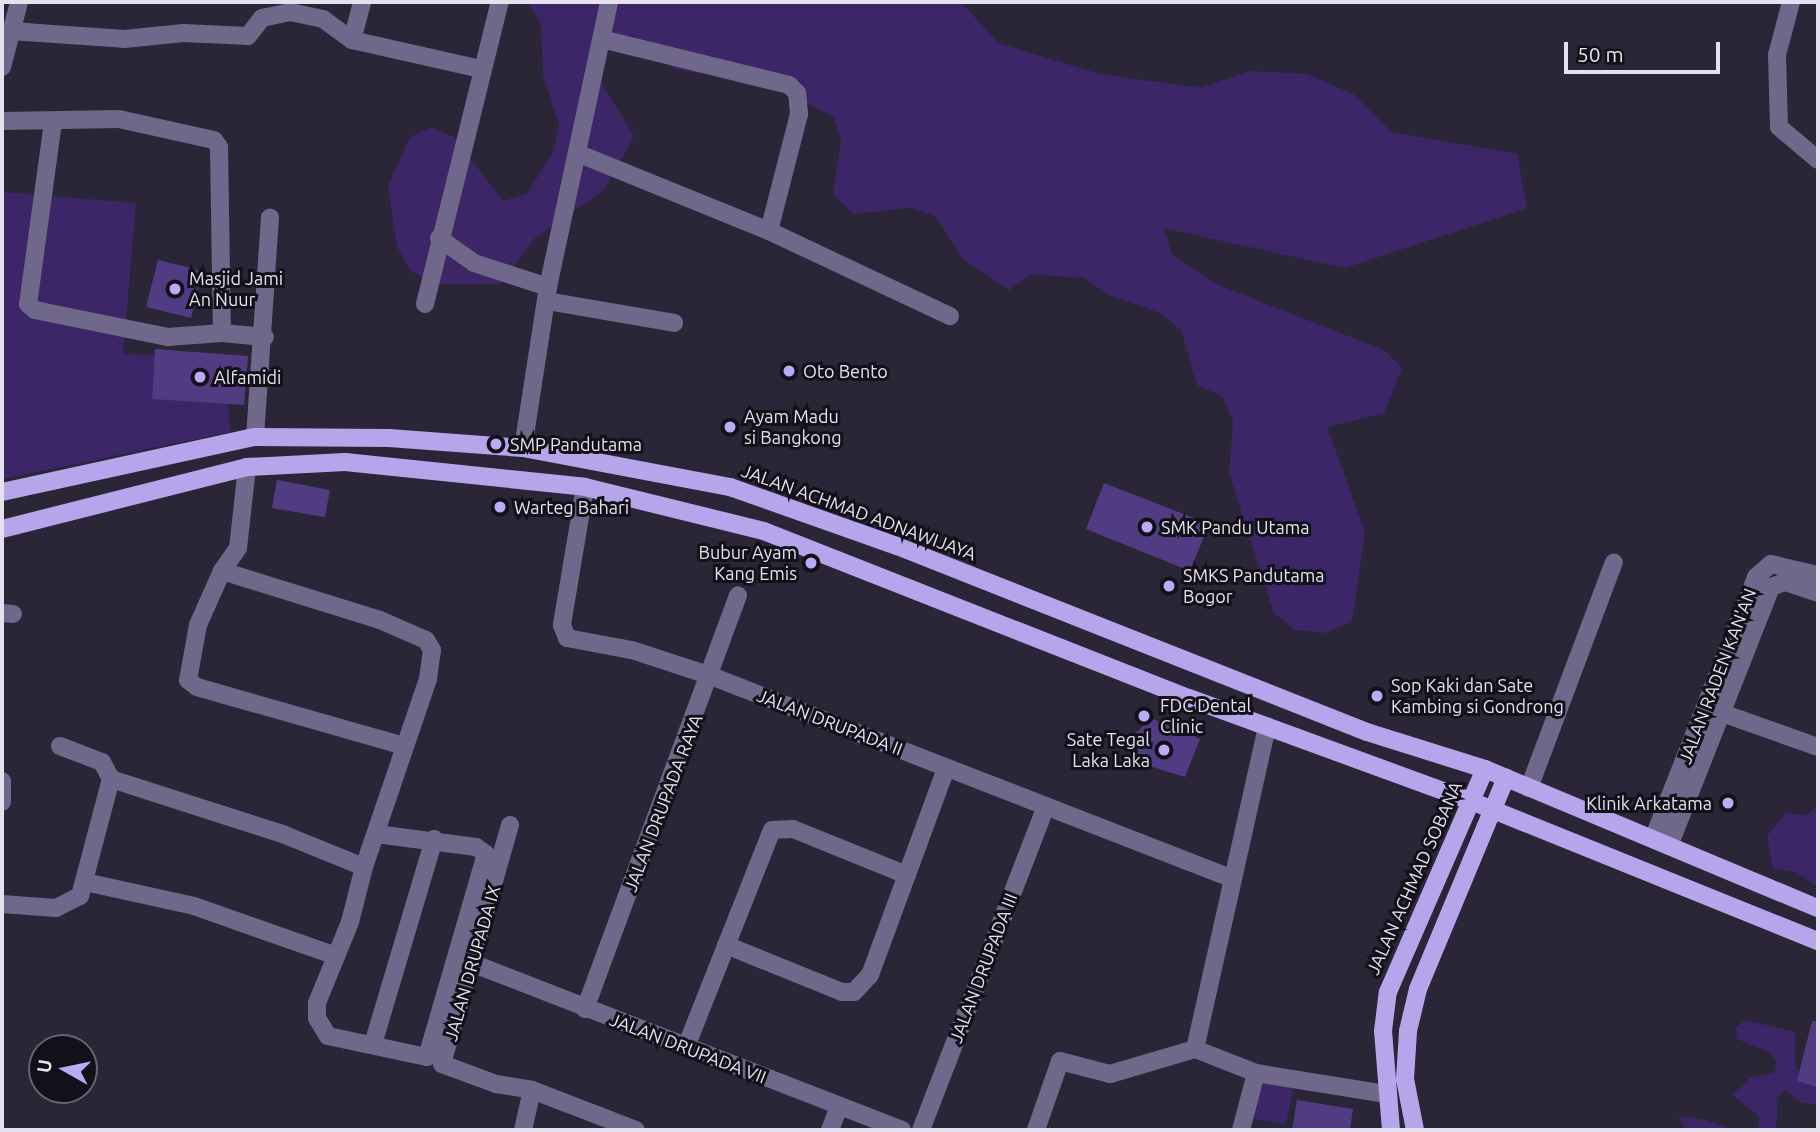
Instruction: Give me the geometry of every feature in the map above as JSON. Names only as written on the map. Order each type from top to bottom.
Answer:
[{"type":"main road","name":"JALAN ACHMAD ADNAWIJAYA","points":[[2,492],[255,437],[389,438],[523,448],[730,487],[886,542],[1288,702],[1485,769],[1818,908]]},
{"type":"main road","points":[[247,467],[255,437]]},
{"type":"main road","points":[[2,528],[247,467],[345,462],[585,488],[753,528],[1267,726],[1493,809],[1818,941]]},
{"type":"main road","points":[[876,574],[886,542]]},
{"type":"main road","name":"JALAN ACHMAD SOBANA","points":[[1391,1130],[1385,1094],[1388,992],[1485,769]]},
{"type":"main road","points":[[1415,1130],[1405,1079],[1408,1031],[1459,886],[1506,778]]},
{"type":"street","points":[[2,66],[19,2]]},
{"type":"street","points":[[352,40],[362,2]]},
{"type":"street","points":[[425,304],[439,238],[500,2]]},
{"type":"street","points":[[523,448],[548,294],[609,2]]},
{"type":"street","points":[[1791,2],[1777,55],[1779,127],[1818,160]]},
{"type":"street","points":[[11,32],[124,39],[184,33],[247,36],[262,18],[290,12],[323,19],[352,40],[481,69]]},
{"type":"street","points":[[602,38],[789,85],[797,93],[799,114],[769,231]]},
{"type":"street","points":[[2,121],[119,119],[214,141],[219,148],[222,333]]},
{"type":"street","points":[[53,122],[29,304],[168,337],[222,333],[265,337]]},
{"type":"street","points":[[577,153],[769,231],[950,316]]},
{"type":"street","points":[[255,437],[265,337],[270,218]]},
{"type":"street","points":[[439,238],[474,263],[548,294],[674,323]]},
{"type":"street","points":[[247,467],[238,548],[222,570],[198,625],[188,680],[197,687],[404,746]]},
{"type":"street","name":"JALAN DRUPADA II","points":[[585,488],[562,625],[567,638],[579,645],[632,650],[711,676],[1231,878]]},
{"type":"street","points":[[1529,788],[1614,562]]},
{"type":"street","name":"JALAN RADEN KAN'AN","points":[[1661,843],[1756,577],[1771,564],[1818,575]]},
{"type":"street","name":"JALAN DRUPADA IX","points":[[222,570],[290,588],[426,640],[432,650],[428,679],[363,867],[350,922],[334,955],[317,1018],[328,1037],[427,1057],[466,961],[510,825]]},
{"type":"street","points":[[1661,843],[1722,713],[1773,584],[1818,593]]},
{"type":"street","name":"JALAN DRUPADA RAYA","points":[[585,1009],[711,676],[738,595]]},
{"type":"street","points":[[1722,713],[1818,747]]},
{"type":"street","points":[[1195,1049],[1267,726]]},
{"type":"street","points":[[2,904],[70,905],[85,882],[111,779],[102,762],[60,746]]},
{"type":"street","points":[[726,945],[842,992],[854,992],[870,975],[946,768]]},
{"type":"street","points":[[111,779],[285,835],[363,867]]},
{"type":"street","points":[[2,781],[2,802]]},
{"type":"street","name":"JALAN DRUPADA III","points":[[921,1130],[1046,806]]},
{"type":"street","points":[[686,1047],[772,830],[780,825],[907,875]]},
{"type":"street","points":[[376,834],[434,839],[486,853],[466,961]]},
{"type":"street","points":[[373,1044],[434,839]]},
{"type":"street","points":[[85,882],[194,906],[334,955]]},
{"type":"street","name":"JALAN DRUPADA IX","points":[[466,961],[442,1064],[496,1084],[532,1090],[636,1130]]},
{"type":"street","name":"JALAN DRUPADA VII","points":[[466,961],[902,1130]]},
{"type":"street","points":[[1036,1130],[1060,1061],[1110,1074],[1195,1049],[1256,1073],[1385,1094]]},
{"type":"street","points":[[1241,1130],[1256,1073]]},
{"type":"street","points":[[523,1130],[532,1090]]},
{"type":"street","points":[[830,1130],[839,1106]]},
{"type":"shaded area","points":[[527,2],[961,2],[998,43],[1100,74],[1201,88],[1250,71],[1307,74],[1353,94],[1391,132],[1517,154],[1527,208],[1345,268],[1163,228],[1172,254],[1218,285],[1384,350],[1402,368],[1384,413],[1327,427],[1365,532],[1352,622],[1325,633],[1295,630],[1274,613],[1229,473],[1233,421],[1222,396],[1197,385],[1181,330],[1160,313],[1106,294],[1085,278],[1031,274],[1009,290],[963,259],[935,216],[910,208],[854,214],[833,195],[841,140],[833,116],[766,84],[674,69],[633,36],[604,44],[594,71],[634,136],[605,189],[534,239],[500,284],[438,284],[410,271],[397,246],[388,186],[410,137],[431,127],[455,138],[503,201],[527,194],[553,152],[559,125],[543,74],[541,24]]},
{"type":"shaded area","points":[[2,192],[136,203],[123,354],[225,358],[230,432],[2,479]]},
{"type":"shaded area","points":[[1818,805],[1818,885],[1815,885],[1796,872],[1773,868],[1767,836],[1786,813],[1807,815]]},
{"type":"shaded area","points":[[1746,1020],[1795,1032],[1795,1065],[1801,1075],[1818,1079],[1818,1104],[1802,1103],[1785,1090],[1778,1098],[1776,1130],[1758,1130],[1759,1116],[1732,1095],[1750,1078],[1775,1072],[1776,1060],[1769,1052],[1737,1039],[1736,1027]]},
{"type":"shaded area","points":[[1258,1073],[1295,1081],[1286,1124],[1248,1118]]},
{"type":"shaded area","points":[[1678,1116],[1702,1119],[1736,1130],[1686,1130]]},
{"type":"building","name":"Masjid Jami An Nuur","points":[[158,260],[203,271],[191,318],[146,307]]},
{"type":"building","name":"Alfamidi","points":[[155,349],[248,356],[244,405],[152,399]]},
{"type":"building","points":[[277,480],[330,490],[325,517],[272,508]]},
{"type":"building","name":"SMK Pandu Utama","points":[[1104,483],[1209,524],[1190,571],[1086,529]]},
{"type":"building","name":"Sate Tegal Laka Laka","points":[[1151,718],[1200,739],[1185,777],[1136,762],[1131,738]]},
{"type":"building","points":[[1812,1021],[1818,1021],[1818,1087],[1797,1081]]},
{"type":"building","points":[[1297,1100],[1353,1109],[1350,1130],[1292,1130]]},
{"type":"place","name":"Masjid Jami An Nuur","points":[[175,289]]},
{"type":"place","name":"Oto Bento","points":[[789,371]]},
{"type":"place","name":"Alfamidi","points":[[200,377]]},
{"type":"place","name":"Ayam Madu si Bangkong","points":[[730,427]]},
{"type":"place","name":"SMP Pandutama","points":[[496,444]]},
{"type":"place","name":"Warteg Bahari","points":[[500,507]]},
{"type":"place","name":"SMK Pandu Utama","points":[[1147,527]]},
{"type":"place","name":"Bubur Ayam Kang Emis","points":[[811,563]]},
{"type":"place","name":"SMKS Pandutama Bogor","points":[[1169,586]]},
{"type":"place","name":"Sop Kaki dan Sate Kambing si Gondrong","points":[[1377,696]]},
{"type":"place","name":"FDC Dental Clinic","points":[[1144,716]]},
{"type":"place","name":"Sate Tegal Laka Laka","points":[[1164,750]]},
{"type":"place","name":"Klinik Arkatama","points":[[1728,803]]}]
